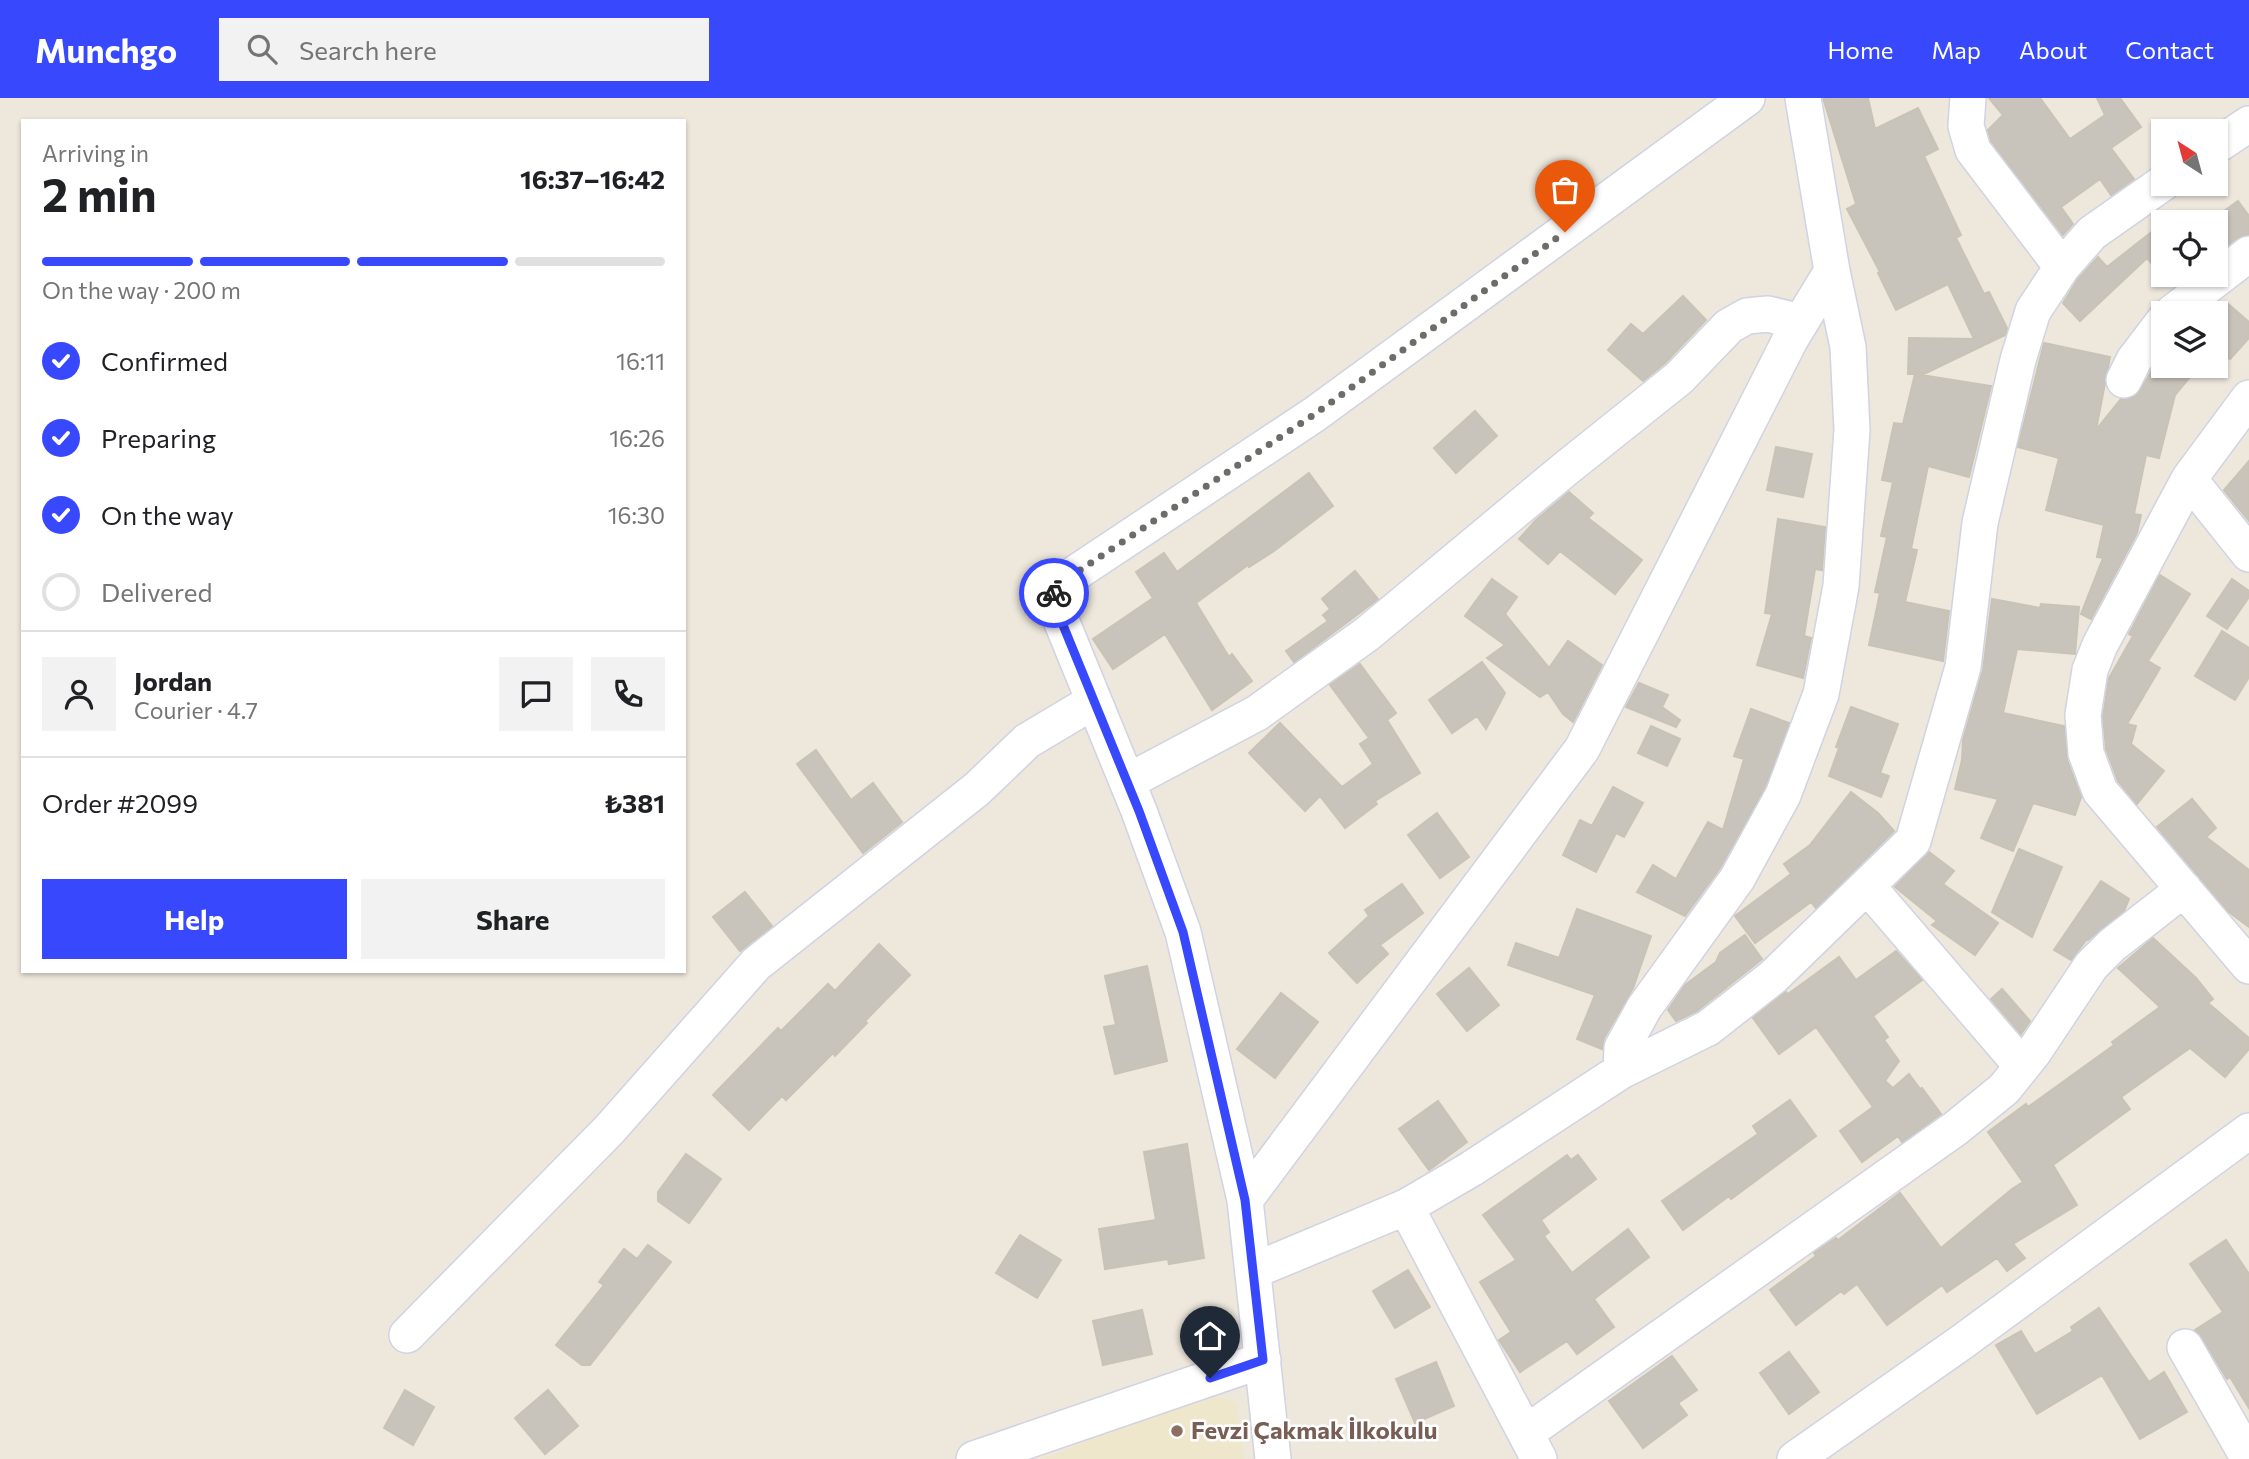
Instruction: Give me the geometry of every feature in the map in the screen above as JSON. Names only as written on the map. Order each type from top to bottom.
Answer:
[{"type":"street","points":[[1273,1459],[1245,1200],[1183,932],[1127,782],[1056,608],[1053,588],[1315,414],[1747,98]]},
{"type":"street","points":[[1621,1071],[1622,1048],[1644,1008],[1737,879],[1783,795],[1821,694],[1841,586],[1852,430],[1848,347],[1832,271],[1803,98]]},
{"type":"street","points":[[1968,98],[1966,126],[1973,150],[2062,267]]},
{"type":"street","points":[[2228,138],[2249,124]]},
{"type":"street","points":[[1253,1271],[1406,1207],[1471,1169],[1621,1071],[1708,1028],[1773,977],[1913,841],[1963,667],[1980,523],[2018,360],[2033,312],[2062,267],[2092,233],[2151,191]]},
{"type":"street","points":[[2188,301],[2249,254]]},
{"type":"street","points":[[1245,1200],[1582,749],[1801,323],[1832,271]]},
{"type":"street","points":[[1127,782],[1257,713],[1367,634],[1679,377],[1728,326],[1747,316],[1768,314],[1801,323]]},
{"type":"street","points":[[2124,380],[2134,359],[2151,337]]},
{"type":"street","points":[[2249,398],[2189,479],[2100,645],[2090,670],[2083,715],[2086,753],[2100,791],[2249,966]]},
{"type":"street","points":[[2189,479],[2249,554]]},
{"type":"street","points":[[407,1335],[609,1130],[755,964],[976,789],[1027,741],[1094,701]]},
{"type":"street","points":[[1868,887],[2022,1066]]},
{"type":"street","points":[[1406,1207],[1533,1446],[2004,1089],[2091,966],[2184,889]]},
{"type":"street","points":[[1795,1459],[1962,1342],[2249,1131]]},
{"type":"street","points":[[2185,1347],[2249,1459]]},
{"type":"street","points":[[974,1459],[1263,1360]]},
{"type":"shaded area","name":"Fevzi Çakmak İlkokulu","points":[[1211,1394],[1237,1403],[1244,1459],[1041,1459]]},
{"type":"building","points":[[1823,98],[1868,98],[1875,129],[1918,108],[1938,149],[1924,156],[1961,235],[1956,238],[1984,294],[1989,292],[2007,328],[2005,335],[1924,374],[1908,374],[1909,338],[1974,339],[1948,284],[1896,310],[1878,273],[1880,272],[1847,209],[1856,204]]},
{"type":"building","points":[[1989,98],[2040,98],[2070,139],[2105,115],[2097,98],[2120,98],[2141,127],[2111,148],[2134,179],[2111,195],[2100,179],[2061,207],[2073,224],[2063,235],[1991,141],[1988,130],[2003,115]]},
{"type":"building","points":[[2238,201],[2249,216],[2249,234],[2229,244],[2228,210],[2226,210]]},
{"type":"building","points":[[2151,232],[2151,263],[2147,258],[2080,321],[2063,303],[2078,279],[2098,257],[2107,267]]},
{"type":"building","points":[[1683,296],[1706,320],[1665,363],[1643,381],[1608,350],[1631,324],[1643,334]]},
{"type":"building","points":[[2228,304],[2249,322],[2249,338],[2230,359]]},
{"type":"building","points":[[2044,343],[2110,357],[2096,430],[2121,399],[2136,396],[2151,372],[2151,378],[2189,378],[2175,395],[2159,458],[2146,455],[2134,514],[2141,515],[2137,533],[2091,619],[2081,614],[2103,558],[2097,557],[2104,525],[2046,510],[2059,458],[2018,447]]},
{"type":"building","points":[[1915,374],[1991,386],[1969,477],[1928,466],[1911,549],[1917,550],[1905,602],[1949,611],[1943,661],[1869,645],[1880,593],[1875,592],[1887,537],[1881,536],[1893,482],[1882,480],[1894,423],[1903,424]]},
{"type":"building","points":[[1475,411],[1497,436],[1456,473],[1434,448]]},
{"type":"building","points":[[1776,447],[1812,454],[1803,497],[1767,490]]},
{"type":"building","points":[[2249,461],[2249,521],[2224,490]]},
{"type":"building","points":[[1309,473],[1333,506],[1274,551],[1249,567],[1248,565],[1196,603],[1229,657],[1232,654],[1252,681],[1212,710],[1165,634],[1113,669],[1093,639],[1153,598],[1136,572],[1164,553],[1177,572]]},
{"type":"building","points":[[1569,492],[1593,513],[1588,518],[1642,560],[1615,594],[1560,551],[1548,564],[1519,539],[1536,520]]},
{"type":"building","points":[[1778,519],[1825,527],[1822,570],[1815,569],[1804,636],[1811,638],[1803,678],[1757,665],[1772,614],[1765,613]]},
{"type":"building","points":[[1355,571],[1378,599],[1294,662],[1286,651],[1328,621],[1323,615],[1330,609],[1322,599]]},
{"type":"building","points":[[2160,575],[2190,594],[2148,661],[2160,668],[2127,724],[2136,726],[2131,744],[2164,771],[2137,804],[2118,781],[2106,749],[2103,716],[2109,678],[2133,636],[2129,634]]},
{"type":"building","points":[[1492,579],[1517,597],[1505,614],[1549,668],[1568,641],[1602,665],[1573,722],[1563,714],[1548,692],[1540,697],[1487,658],[1505,645],[1465,616]]},
{"type":"building","points":[[2232,579],[2249,591],[2249,597],[2227,629],[2207,616]]},
{"type":"building","points":[[1992,599],[2040,608],[2041,604],[2079,607],[2075,654],[2017,649],[2003,713],[2064,726],[2067,760],[2081,797],[2075,815],[2033,803],[2013,851],[1981,838],[1998,799],[1955,789],[1962,760],[1963,740],[1983,670]]},
{"type":"building","points":[[2222,631],[2249,648],[2249,677],[2235,700],[2195,676]]},
{"type":"building","points":[[1482,662],[1505,693],[1486,729],[1477,716],[1452,733],[1429,700]]},
{"type":"building","points":[[1360,664],[1396,713],[1387,720],[1420,773],[1375,801],[1377,804],[1345,828],[1320,796],[1305,811],[1249,753],[1280,723],[1342,787],[1373,764],[1360,744],[1369,738],[1330,685]]},
{"type":"building","points":[[1639,683],[1668,695],[1662,707],[1680,720],[1676,727],[1626,707]]},
{"type":"building","points":[[1851,707],[1898,724],[1880,773],[1889,776],[1881,797],[1829,776],[1839,748],[1836,747]]},
{"type":"building","points":[[1751,709],[1789,723],[1765,787],[1720,868],[1685,916],[1637,892],[1653,865],[1676,879],[1708,822],[1723,830],[1744,759],[1734,756]]},
{"type":"building","points":[[1651,726],[1680,739],[1667,766],[1638,753]]},
{"type":"building","points":[[816,750],[851,800],[873,783],[902,822],[863,853],[797,764]]},
{"type":"building","points":[[1613,787],[1643,803],[1624,837],[1616,833],[1596,872],[1563,855],[1580,820],[1592,826]]},
{"type":"building","points":[[1851,792],[1878,813],[1894,831],[1816,908],[1811,902],[1755,943],[1735,916],[1791,874],[1784,864],[1810,845]]},
{"type":"building","points":[[2192,799],[2216,828],[2206,837],[2249,870],[2249,927],[2229,912],[2157,827]]},
{"type":"building","points":[[1437,813],[1469,857],[1440,878],[1408,835]]},
{"type":"building","points":[[2019,849],[2062,867],[2032,937],[1992,912]]},
{"type":"building","points":[[1929,852],[1954,871],[1943,884],[1998,923],[1975,955],[1932,925],[1937,921],[1895,887]]},
{"type":"building","points":[[2101,881],[2129,899],[2124,911],[2087,939],[2071,960],[2054,950]]},
{"type":"building","points":[[1402,884],[1423,913],[1380,945],[1388,954],[1357,983],[1329,953],[1369,916],[1365,910]]},
{"type":"building","points":[[745,892],[772,926],[740,951],[713,917]]},
{"type":"building","points":[[1577,909],[1651,936],[1633,988],[1604,1038],[1602,1049],[1577,1039],[1595,995],[1508,965],[1516,943],[1559,958]]},
{"type":"building","points":[[1745,935],[1762,959],[1697,1011],[1676,1021],[1668,1010],[1685,985],[1716,962],[1720,953]]},
{"type":"building","points":[[2153,938],[2196,978],[2213,999],[2208,1003],[2249,1038],[2249,1049],[2225,1077],[2190,1048],[2121,1097],[2130,1109],[2053,1165],[2077,1205],[2013,1244],[2025,1258],[2007,1271],[1997,1258],[1947,1292],[1942,1285],[1887,1325],[1857,1284],[1844,1294],[1841,1291],[1796,1325],[1770,1290],[1816,1256],[1814,1253],[1836,1238],[1838,1240],[1900,1193],[1941,1248],[2023,1182],[1988,1132],[2026,1104],[2028,1107],[2114,1045],[2112,1042],[2160,1007],[2118,968]]},
{"type":"building","points":[[879,944],[910,975],[835,1056],[833,1053],[786,1100],[782,1096],[749,1130],[713,1095],[778,1028],[781,1031],[828,984],[835,991]]},
{"type":"building","points":[[1896,951],[1922,980],[1873,1016],[1888,1037],[1884,1040],[1899,1061],[1885,1081],[1893,1088],[1909,1074],[1941,1114],[1902,1142],[1898,1136],[1862,1162],[1840,1131],[1873,1107],[1816,1027],[1779,1054],[1753,1018],[1786,992],[1788,994],[1839,957],[1856,980]]},
{"type":"building","points":[[1147,966],[1167,1061],[1115,1074],[1104,1027],[1116,1025],[1105,976]]},
{"type":"building","points":[[1469,968],[1499,1005],[1467,1031],[1437,994]]},
{"type":"building","points":[[2002,989],[2030,1021],[2021,1034],[1991,999]]},
{"type":"building","points":[[1281,993],[1318,1022],[1275,1078],[1237,1049]]},
{"type":"building","points":[[1790,1100],[1816,1136],[1731,1199],[1729,1196],[1683,1230],[1662,1201],[1758,1134],[1753,1126]]},
{"type":"building","points":[[1438,1101],[1467,1142],[1429,1170],[1399,1129]]},
{"type":"building","points":[[1187,1144],[1204,1258],[1169,1264],[1168,1259],[1105,1269],[1099,1229],[1156,1220],[1144,1152]]},
{"type":"building","points":[[686,1154],[721,1179],[689,1223],[658,1201],[658,1192]]},
{"type":"building","points":[[1567,1155],[1571,1160],[1578,1155],[1596,1179],[1541,1220],[1549,1232],[1544,1236],[1572,1273],[1628,1229],[1649,1257],[1594,1299],[1614,1327],[1577,1354],[1567,1341],[1520,1372],[1499,1340],[1511,1332],[1480,1282],[1516,1260],[1483,1215]]},
{"type":"building","points":[[1020,1235],[1061,1260],[1037,1298],[996,1273]]},
{"type":"building","points":[[2226,1240],[2249,1274],[2249,1408],[2195,1330],[2223,1312],[2190,1264]]},
{"type":"building","points":[[648,1245],[671,1262],[590,1365],[582,1365],[556,1345],[604,1285],[599,1282],[624,1249],[637,1259]]},
{"type":"building","points":[[1408,1270],[1430,1307],[1395,1328],[1373,1291]]},
{"type":"building","points":[[2099,1308],[2149,1382],[2164,1372],[2187,1412],[2140,1439],[2102,1375],[2037,1414],[1996,1345],[2021,1331],[2035,1354],[2073,1331],[2071,1327]]},
{"type":"building","points":[[1142,1310],[1152,1354],[1103,1365],[1093,1321]]},
{"type":"building","points":[[1789,1352],[1819,1392],[1789,1414],[1760,1373]]},
{"type":"building","points":[[1672,1356],[1697,1390],[1678,1403],[1687,1415],[1643,1448],[1609,1401]]},
{"type":"building","points":[[1436,1362],[1454,1406],[1415,1423],[1396,1379]]},
{"type":"building","points":[[405,1390],[434,1407],[413,1445],[384,1428]]},
{"type":"building","points":[[548,1390],[578,1426],[545,1454],[515,1418]]},
{"type":"way so far","points":[[1054,593],[1053,588],[1315,414],[1565,232]]},
{"type":"place","name":"Fevzi Çakmak İlkokulu","points":[[1177,1431]]},
{"type":"route","points":[[1054,593],[1056,608],[1139,811],[1183,932],[1245,1200],[1263,1360],[1210,1378]]}]
